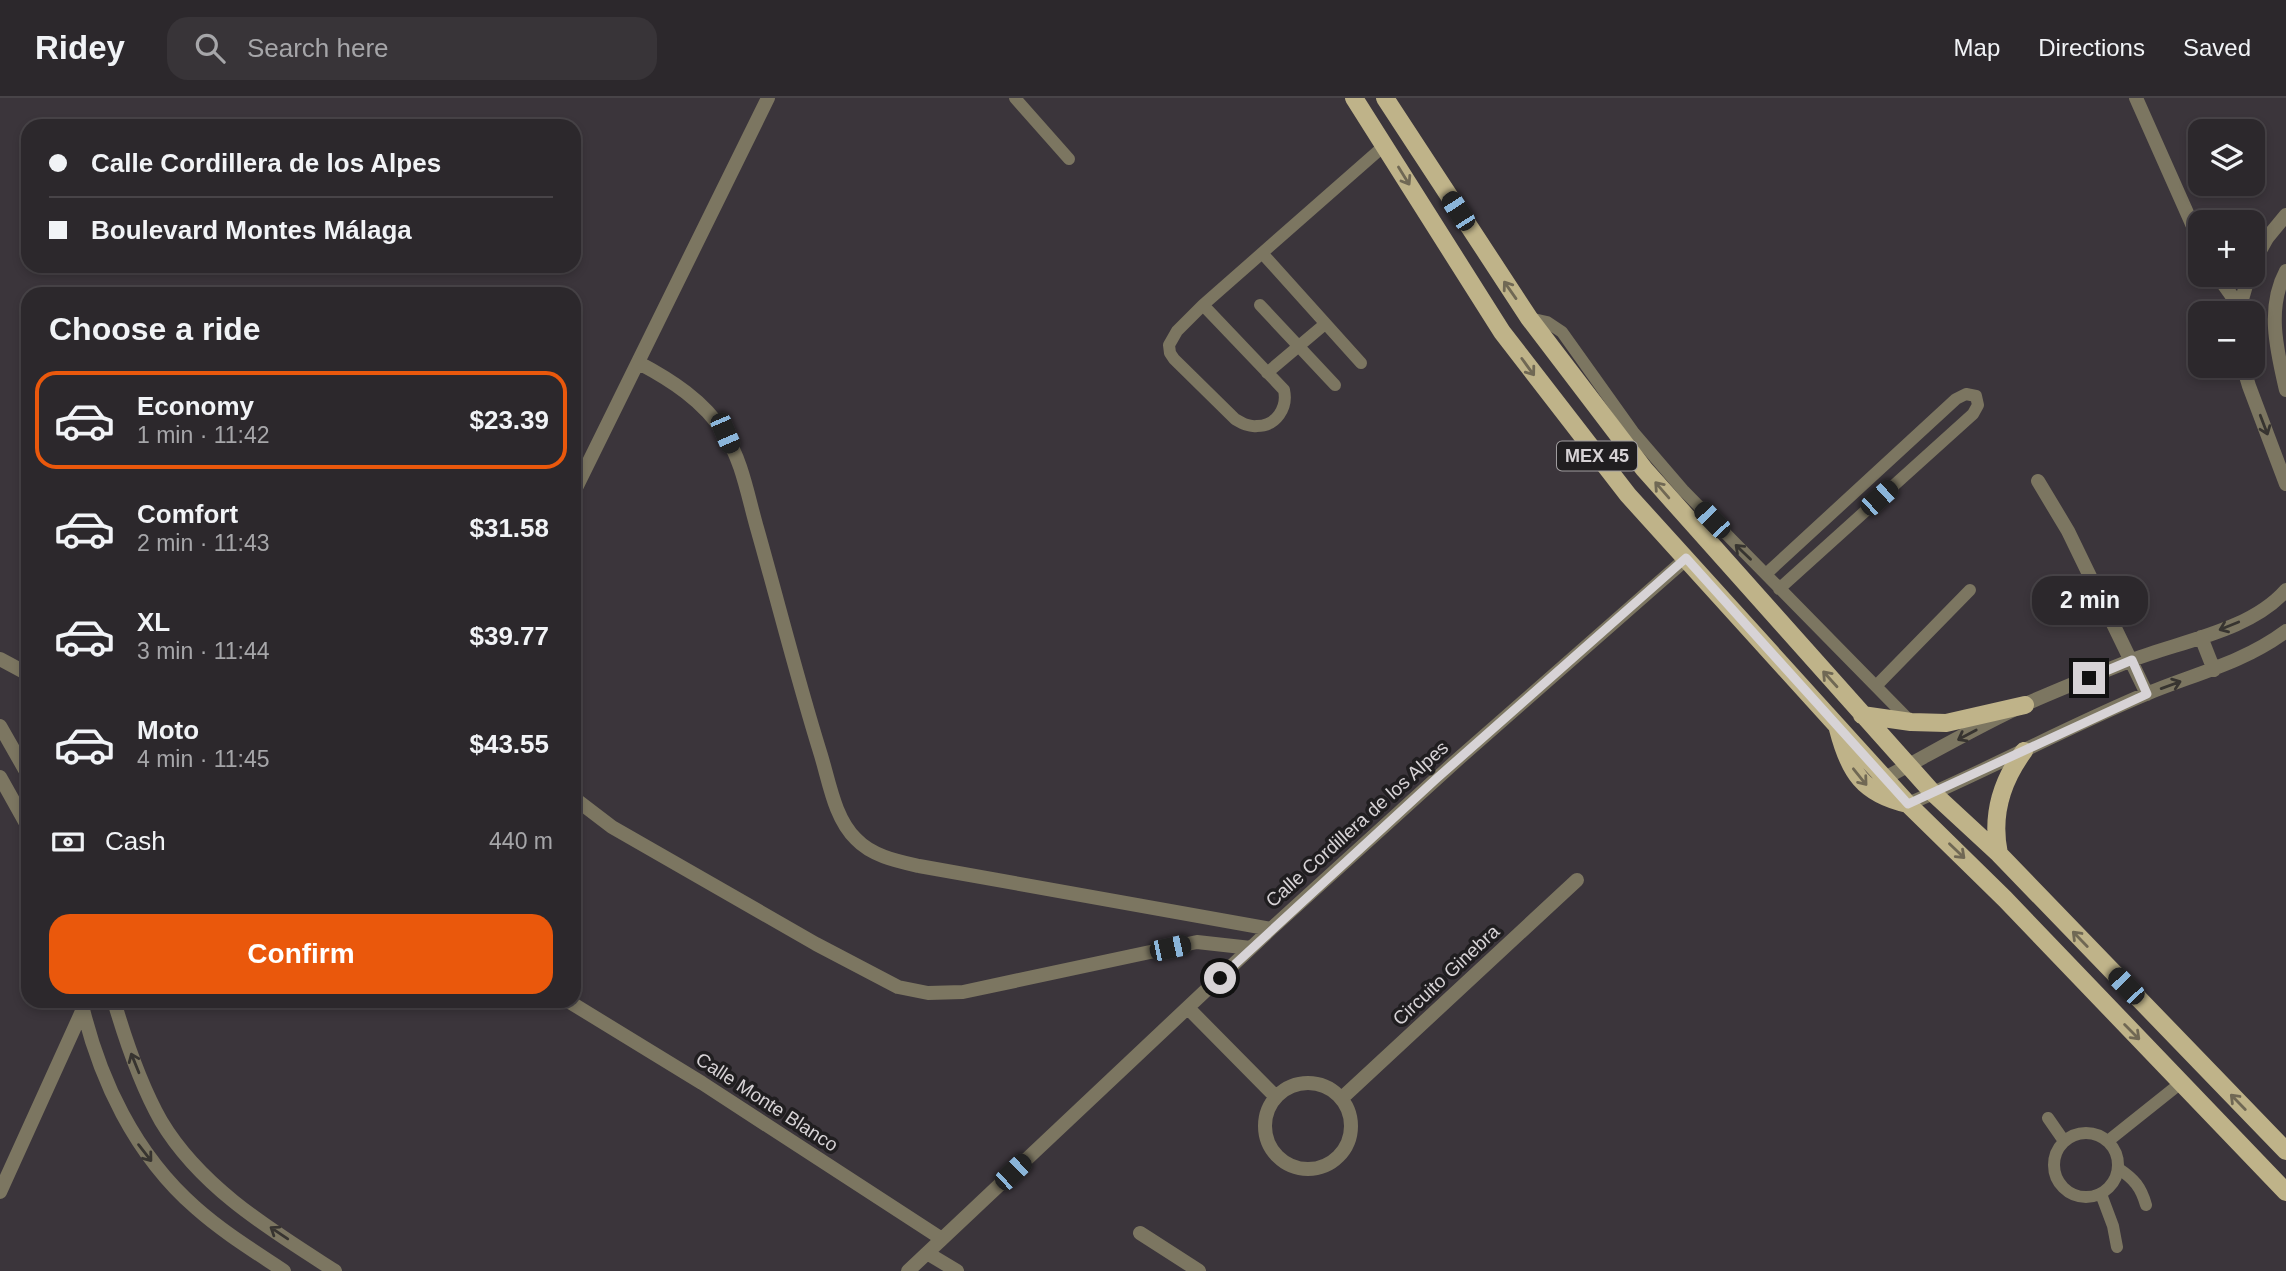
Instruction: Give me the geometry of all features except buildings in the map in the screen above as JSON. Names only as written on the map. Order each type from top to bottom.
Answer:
[{"type":"main road","name":"MEX 45","points":[[1354,98],[1502,332],[1628,495],[1885,778]]},
{"type":"main road","name":"MEX 45","points":[[1385,98],[1529,318],[1644,470],[1933,793],[1999,854],[2286,1151]]},
{"type":"main road","points":[[1862,716],[1912,722],[1959,721],[2025,705]]},
{"type":"main road","points":[[1837,725],[1850,764],[1871,790],[1888,800],[1908,804]]},
{"type":"main road","points":[[1999,854],[1996,826],[2001,792],[2014,764],[2024,751]]},
{"type":"main road","points":[[1885,778],[2182,1082],[2285,1193]]},
{"type":"street","points":[[581,478],[768,98]]},
{"type":"street","points":[[2136,98],[2188,215]]},
{"type":"street","points":[[2265,242],[2286,215]]},
{"type":"street","points":[[2286,271],[2276,303],[2275,334],[2286,387]]},
{"type":"street","points":[[639,363],[662,375],[692,397],[725,433],[744,486],[835,801],[841,817],[856,840],[879,854],[940,871],[1271,929]]},
{"type":"street","points":[[2247,378],[2286,484]]},
{"type":"street","points":[[2038,481],[2068,531],[2147,694]]},
{"type":"street","name":"Calle Cordillera de los Alpes","points":[[908,1271],[1271,929],[1686,558]]},
{"type":"street","points":[[1885,778],[2025,705],[2132,660],[2201,637],[2261,612],[2286,590]]},
{"type":"street","points":[[1908,804],[2147,694],[2214,670],[2267,645],[2286,631]]},
{"type":"street","points":[[2201,637],[2214,670]]},
{"type":"street","points":[[0,659],[21,670]]},
{"type":"street","points":[[0,726],[21,763]]},
{"type":"street","points":[[0,777],[21,814]]},
{"type":"street","points":[[581,803],[612,827],[816,944],[898,987],[928,993],[963,992],[1197,942],[1251,948]]},
{"type":"street","name":"Circuito Ginebra","points":[[1342,1098],[1577,880]]},
{"type":"street","points":[[0,1192],[81,1008]]},
{"type":"street","points":[[83,1008],[109,1086],[137,1143],[198,1210],[284,1271]]},
{"type":"street","points":[[116,1008],[144,1085],[161,1120],[179,1147],[199,1170],[239,1207],[335,1271]]},
{"type":"street","name":"Calle Monte Blanco","points":[[579,1008],[702,1083],[942,1239]]},
{"type":"street","points":[[1188,1008],[1276,1097]]},
{"type":"street","points":[[1313,1083],[1329,1088],[1342,1098],[1351,1122],[1346,1147],[1341,1154],[1320,1167],[1303,1168],[1294,1167],[1273,1152],[1266,1136],[1265,1119],[1276,1097],[1297,1084],[1313,1083]]},
{"type":"street","points":[[1140,1233],[1199,1271]]},
{"type":"street","points":[[927,1253],[957,1271]]},
{"type":"lane","points":[[1015,98],[1069,159]]},
{"type":"lane","points":[[1203,305],[1283,390],[1286,400],[1284,408],[1278,416],[1261,426],[1236,419],[1174,359],[1169,345],[1172,337],[1203,305],[1385,145]]},
{"type":"lane","points":[[1262,253],[1361,363]]},
{"type":"lane","points":[[1260,305],[1335,386]]},
{"type":"lane","points":[[1529,318],[1546,322],[1562,332],[1642,442],[1683,490],[1912,722]]},
{"type":"lane","points":[[1267,373],[1325,324]]},
{"type":"lane","points":[[1766,574],[1956,399],[1966,394],[1976,396],[1979,405],[1973,414],[1779,589]]},
{"type":"lane","points":[[1877,685],[1970,590]]},
{"type":"lane","points":[[2108,1140],[2182,1082]]},
{"type":"lane","points":[[2048,1118],[2064,1141]]},
{"type":"lane","points":[[2078,1133],[2094,1133],[2108,1140],[2116,1154],[2119,1169],[2113,1184],[2101,1194],[2085,1198],[2070,1194],[2059,1184],[2053,1169],[2055,1153],[2064,1141],[2078,1133]]},
{"type":"lane","points":[[2119,1169],[2134,1178],[2143,1192],[2146,1205]]},
{"type":"lane","points":[[2101,1194],[2113,1226],[2117,1247]]},
{"type":"route","points":[[1220,978],[1436,779],[1686,558],[1908,804],[2147,694],[2132,660],[2089,678]]}]
